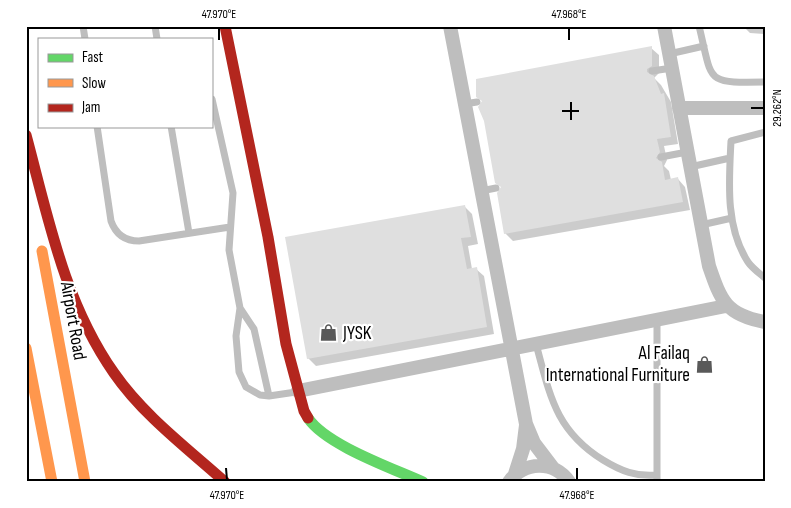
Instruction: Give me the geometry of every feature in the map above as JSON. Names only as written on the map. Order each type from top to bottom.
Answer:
[{"type":"main road","points":[[225,26],[268,237],[286,344],[304,411],[313,425],[330,439],[423,482]]},
{"type":"main road","points":[[26,135],[64,276],[85,322],[114,374],[148,412],[225,482]]},
{"type":"main road","points":[[26,166],[37,223]]},
{"type":"main road","name":"Airport Road","points":[[40,242],[85,482]]},
{"type":"main road","points":[[26,348],[52,482]]},
{"type":"street","points":[[450,26],[471,103],[481,191],[526,424],[534,443],[553,468],[569,481]]},
{"type":"street","points":[[664,26],[709,266],[718,292],[726,306],[742,317],[765,322]]},
{"type":"street","points":[[679,108],[765,108]]},
{"type":"street","points":[[298,392],[726,306]]},
{"type":"street","points":[[510,480],[523,449],[526,424]]},
{"type":"street","points":[[510,480],[529,466],[553,468]]},
{"type":"lane","points":[[699,26],[712,74],[720,81],[765,82]]},
{"type":"lane","points":[[669,54],[704,46]]},
{"type":"lane","points":[[652,71],[672,68]]},
{"type":"lane","points":[[212,99],[232,184],[230,261],[240,308],[236,336],[241,380],[253,392],[268,396],[298,392]]},
{"type":"lane","points":[[97,128],[111,221],[118,234],[124,239],[139,241],[230,227]]},
{"type":"lane","points":[[171,128],[189,233]]},
{"type":"lane","points":[[765,132],[731,141],[730,158],[732,225],[748,263],[765,278]]},
{"type":"lane","points":[[661,157],[687,152]]},
{"type":"lane","points":[[690,167],[730,158]]},
{"type":"lane","points":[[481,191],[496,188]]},
{"type":"lane","points":[[701,225],[732,218]]},
{"type":"lane","points":[[240,308],[254,329],[268,396]]},
{"type":"lane","points":[[536,344],[552,403],[572,436],[583,446],[619,470],[657,478],[658,320]]},
{"type":"building","points":[[652,46],[652,66],[647,69],[647,72],[654,76],[661,94],[664,93],[671,137],[657,139],[660,152],[656,158],[662,162],[665,180],[678,177],[683,202],[504,234],[497,193],[501,187],[495,183],[484,121],[478,107],[482,101],[476,97],[476,79]]},
{"type":"building","points":[[465,205],[471,237],[461,238],[467,269],[477,267],[487,327],[307,359],[285,237]]},
{"type":"traffic: fast","points":[[308,418],[317,428],[344,446],[423,482]]},
{"type":"traffic: slow","points":[[42,251],[85,482]]},
{"type":"traffic: slow","points":[[26,348],[52,482]]},
{"type":"traffic: jam","points":[[225,26],[268,237],[286,344],[304,411],[308,418]]},
{"type":"traffic: jam","points":[[26,135],[50,228],[70,288],[97,346],[114,373],[138,403],[225,482]]},
{"type":"place","name":"JYSK","points":[[329,333]]},
{"type":"place","name":"Al Failaq International Furniture","points":[[704,364]]}]
